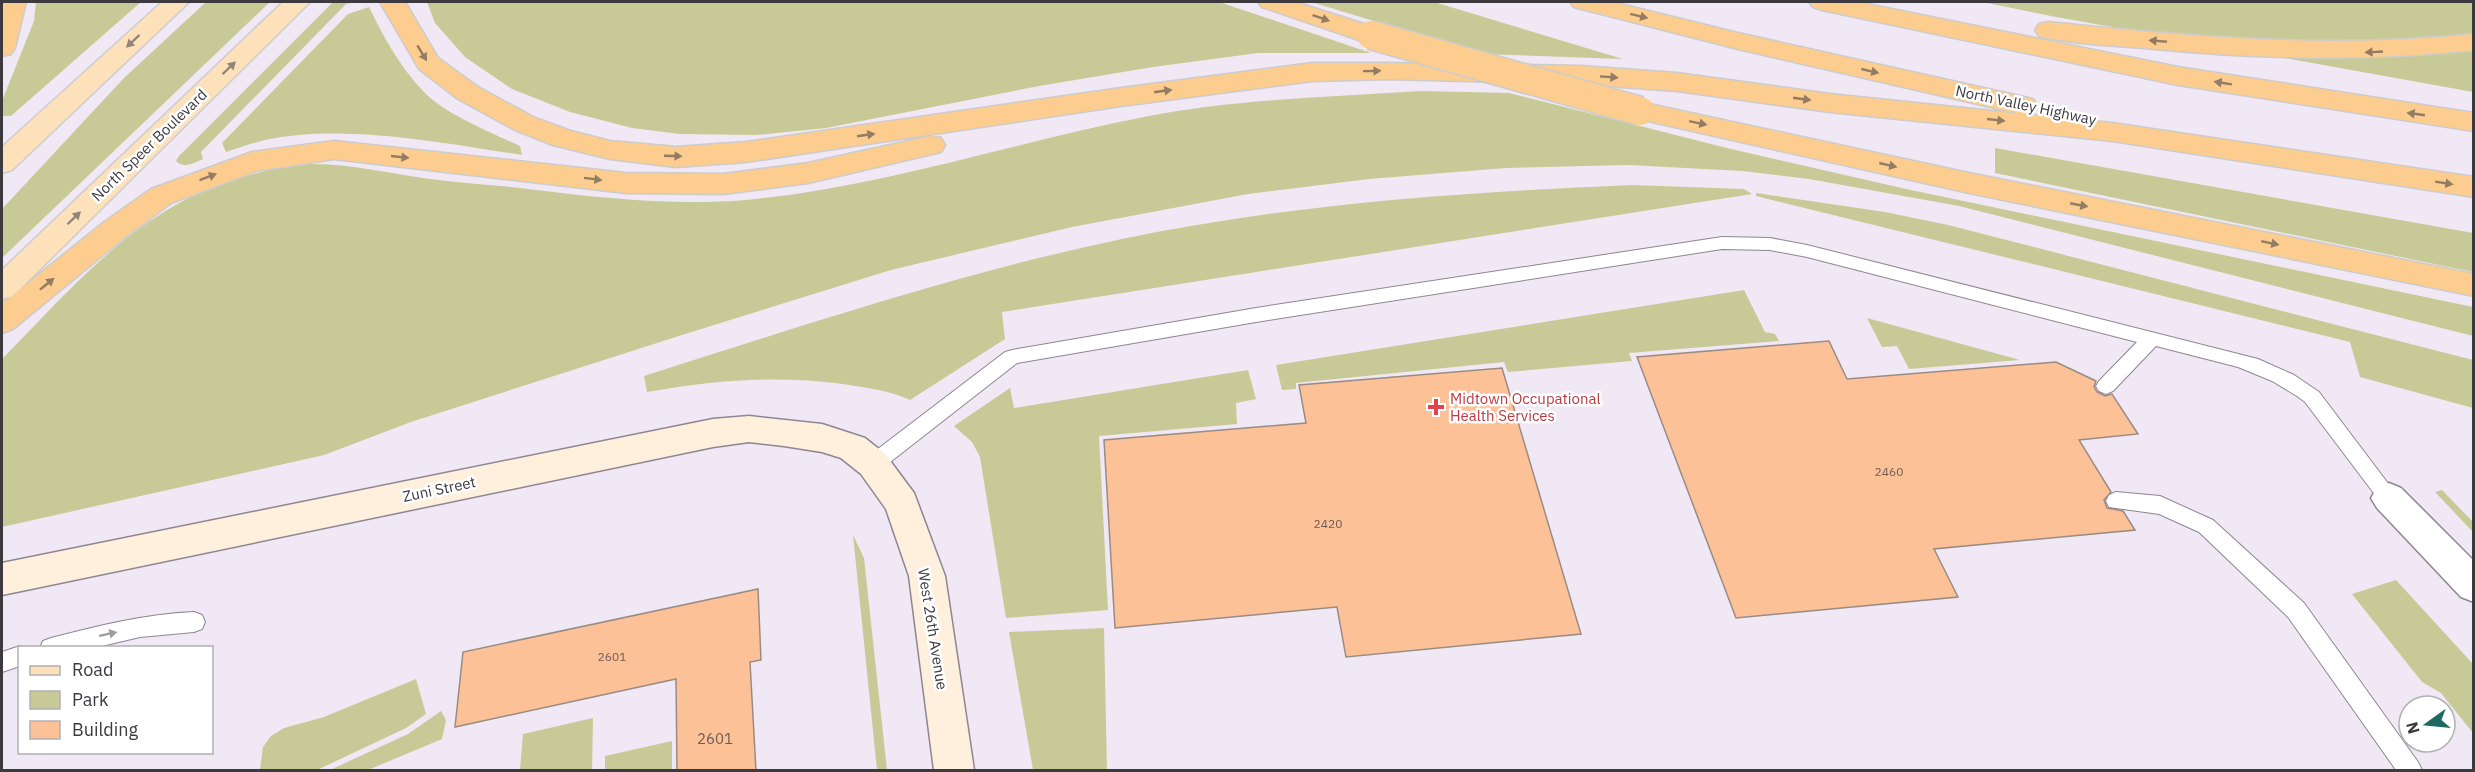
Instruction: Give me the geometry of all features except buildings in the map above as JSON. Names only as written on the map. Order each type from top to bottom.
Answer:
[{"type":"highway","points":[[2,48],[13,2]]},
{"type":"highway","points":[[393,2],[428,63],[468,93],[525,124],[563,138],[610,150],[676,157],[746,152],[1121,97],[1313,72],[1388,71],[1581,75],[1677,81],[1830,103],[2112,132],[2345,167]]},
{"type":"highway","points":[[1270,2],[1371,35],[1640,111],[1969,183],[2474,285]]},
{"type":"highway","name":"North Valley Highway","points":[[1583,2],[1738,41],[2038,108],[2345,167],[2474,187]]},
{"type":"highway","points":[[1834,4],[2079,34],[2273,49],[2365,52],[2431,48],[2474,42]]},
{"type":"highway","points":[[1834,4],[2178,75],[2474,122]]},
{"type":"highway","points":[[2,321],[114,230],[161,196],[252,162],[334,150],[626,183],[723,184],[849,165],[1121,97]]},
{"type":"main road","points":[[2,164],[176,2]]},
{"type":"main road","name":"North Speer Boulevard","points":[[2,288],[297,2]]},
{"type":"street","name":"Zuni Street","points":[[2,579],[713,433],[749,429],[822,438],[853,448],[873,464]]},
{"type":"street","name":"West 26th Avenue","points":[[873,464],[902,503],[927,576],[954,771]]},
{"type":"street","points":[[2389,498],[2474,586]]},
{"type":"lane","points":[[873,464],[1012,357],[1276,312],[1722,243],[1770,244],[1807,251],[2242,361],[2277,374],[2296,384],[2312,397],[2389,498]]},
{"type":"lane","points":[[2106,386],[2152,338]]},
{"type":"lane","points":[[2116,501],[2160,505],[2206,526],[2296,610],[2410,771]]},
{"type":"lane","points":[[60,646],[143,627],[174,622],[194,622]]},
{"type":"lane","points":[[2,662],[18,657]]},
{"type":"green space","points":[[36,2],[141,2],[11,116],[2,116],[2,101],[34,21]]},
{"type":"green space","points":[[206,2],[270,2],[2,258],[2,209],[124,78]]},
{"type":"green space","points":[[333,2],[354,2],[346,4],[201,152],[203,159],[186,165],[176,161],[179,156]]},
{"type":"green space","points":[[427,2],[1219,2],[1371,53],[1258,53],[1153,67],[1039,86],[826,128],[756,135],[680,134],[632,128],[570,112],[512,89],[465,57],[435,23]]},
{"type":"green space","points":[[1311,2],[1434,2],[1623,59],[1483,54]]},
{"type":"green space","points":[[1982,2],[2473,2],[2473,92],[2051,16]]},
{"type":"green space","points":[[369,7],[393,52],[424,92],[456,115],[520,146],[522,155],[427,140],[327,133],[265,140],[226,152],[222,143],[348,14]]},
{"type":"green space","points":[[1421,91],[1509,93],[1727,148],[1906,189],[2473,307],[2473,336],[1959,206],[1809,179],[1742,171],[1629,165],[1506,168],[1369,179],[1248,194],[1072,227],[891,270],[411,422],[324,455],[2,527],[2,359],[79,280],[134,232],[196,194],[231,181],[291,166],[328,164],[423,178],[610,198],[664,202],[746,200],[796,194],[896,175],[1094,127],[1178,111],[1282,100]]},
{"type":"green space","points":[[1995,148],[2473,233],[2473,272],[1995,173]]},
{"type":"green space","points":[[1632,185],[1744,189],[1752,194],[1002,312],[1005,339],[910,400],[869,388],[843,384],[769,379],[697,384],[647,392],[644,376],[941,284],[1122,239],[1312,208],[1504,191]]},
{"type":"green space","points":[[1756,193],[1885,212],[1948,225],[2473,360],[2473,408],[2360,377],[2350,342],[1756,196]]},
{"type":"green space","points":[[1744,290],[1765,332],[1775,334],[1779,341],[1629,353],[1632,361],[1508,372],[1504,362],[1296,383],[1296,389],[1282,390],[1276,365]]},
{"type":"green space","points":[[1867,318],[2020,360],[1909,369],[1897,346],[1882,347]]},
{"type":"green space","points":[[1248,370],[1256,399],[1236,403],[1237,424],[1099,436],[1108,610],[1006,618],[980,457],[972,442],[954,426],[1010,388],[1014,408]]},
{"type":"green space","points":[[2442,490],[2473,522],[2473,532],[2435,492]]},
{"type":"green space","points":[[853,535],[864,558],[887,770],[877,770]]},
{"type":"green space","points":[[2396,580],[2473,664],[2473,733],[2457,713],[2457,694],[2442,694],[2422,682],[2352,594]]},
{"type":"green space","points":[[1104,628],[1107,770],[1033,770],[1009,632]]},
{"type":"green space","points":[[416,679],[426,714],[406,728],[317,770],[260,769],[263,747],[271,736],[284,728],[324,717]]},
{"type":"green space","points":[[441,711],[446,720],[442,739],[368,770],[330,770],[408,734]]},
{"type":"green space","points":[[593,718],[592,770],[520,770],[523,734]]},
{"type":"green space","points":[[672,741],[672,770],[605,770],[605,756]]},
{"type":"place","name":"Midtown Occupational Health Services","points":[[1436,407]]}]
